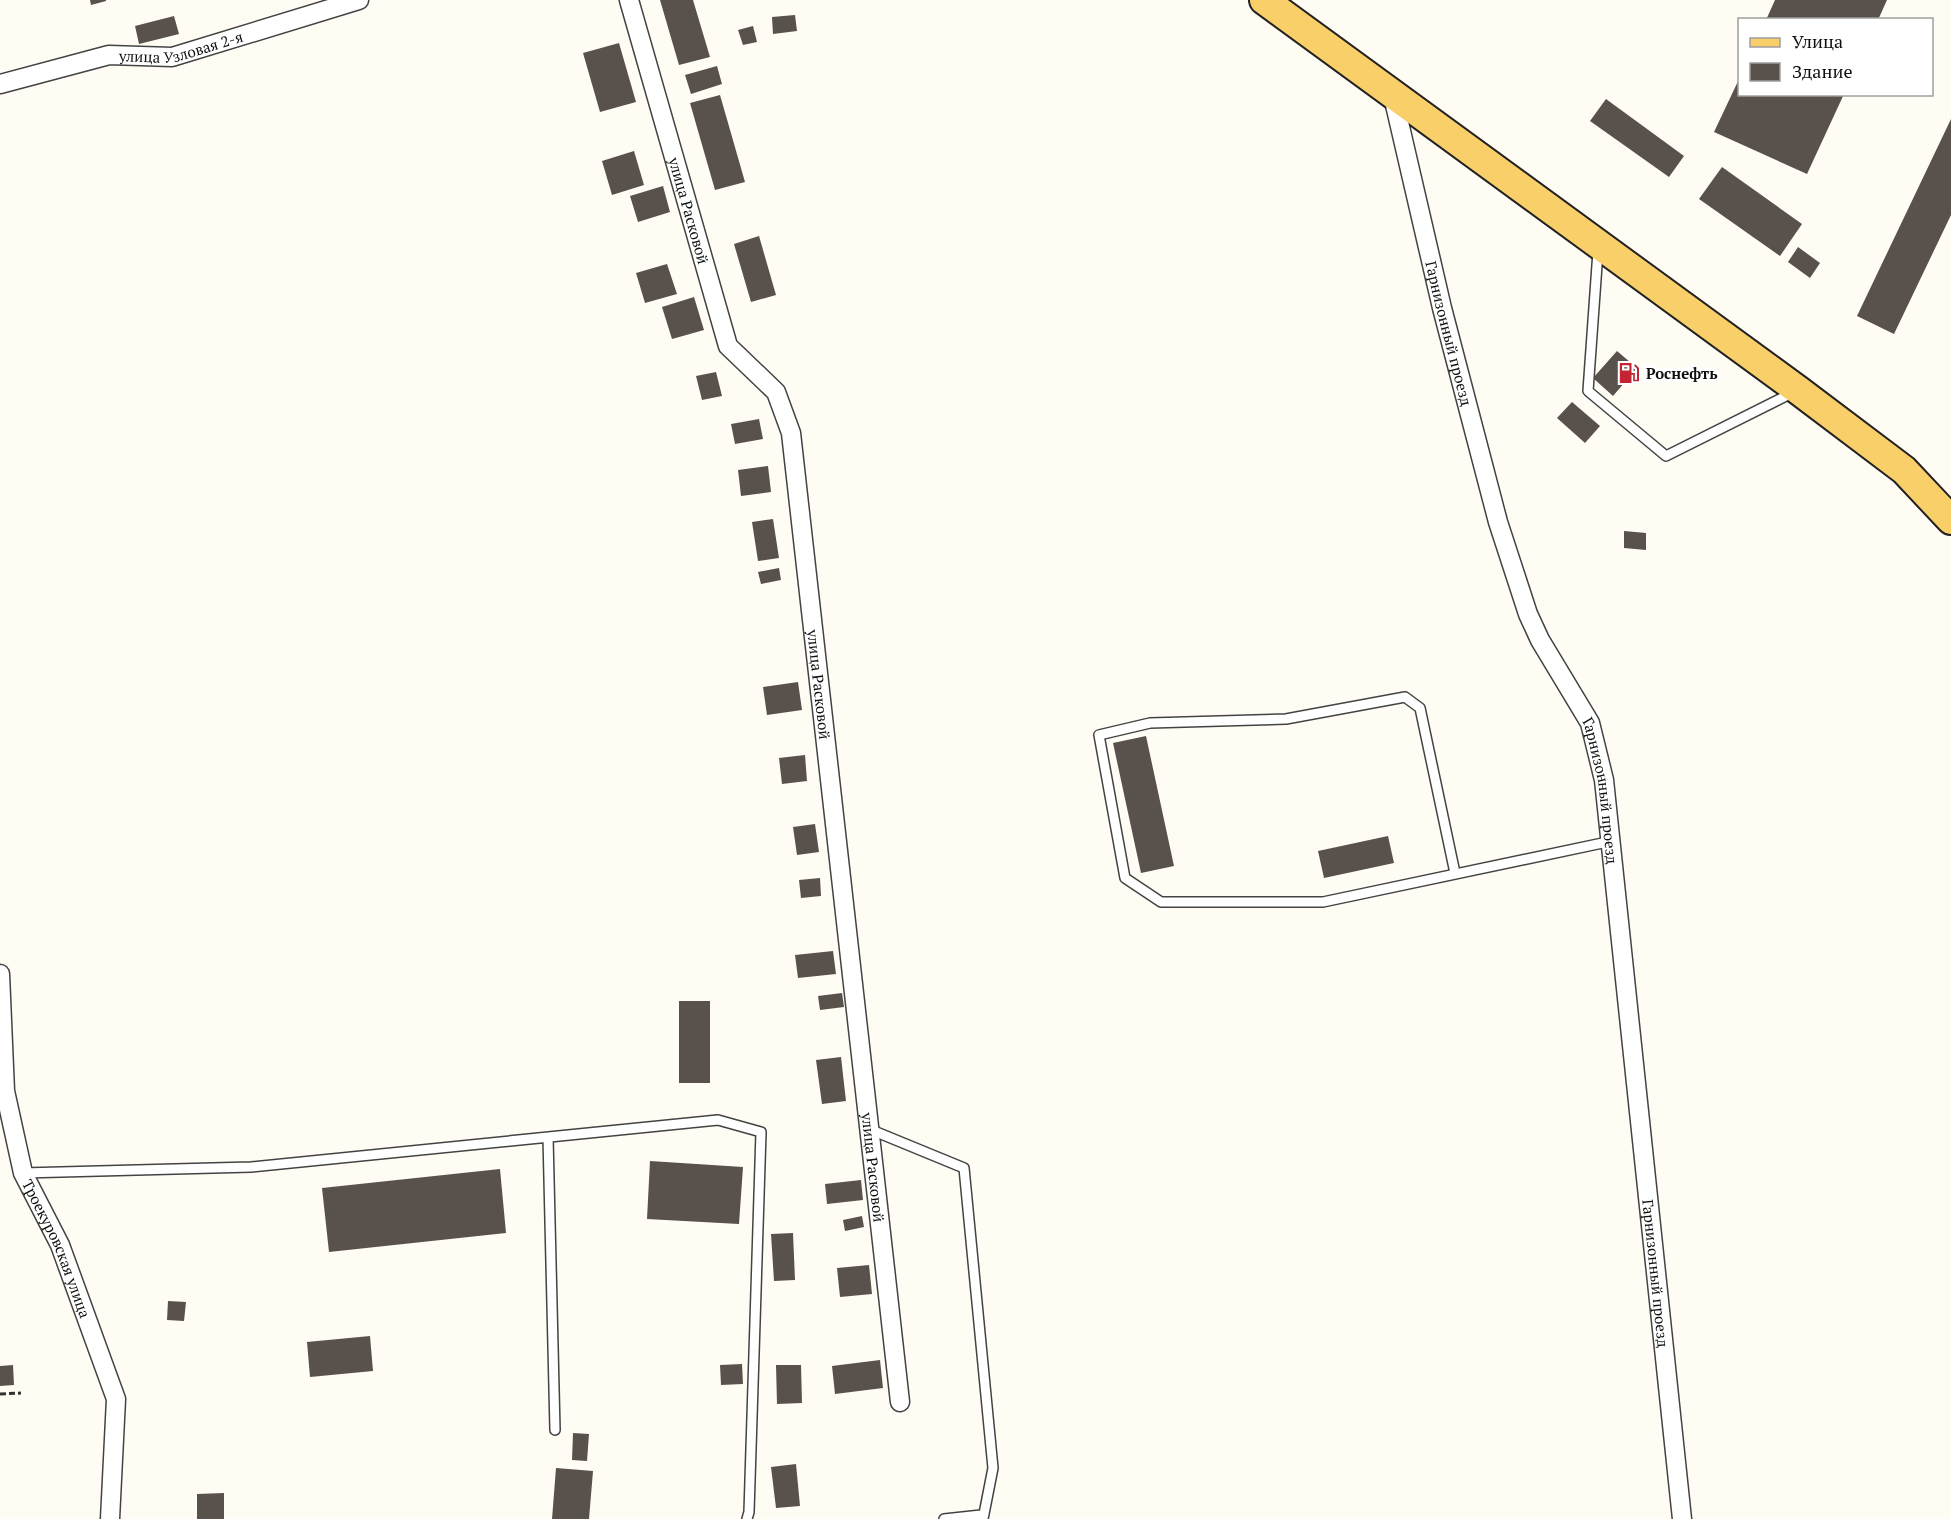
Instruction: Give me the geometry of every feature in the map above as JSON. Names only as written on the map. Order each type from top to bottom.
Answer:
[{"type":"main road","points":[[1264,0],[1599,243],[1904,470],[1951,520]]},
{"type":"street","name":"улица Узловая 2-я","points":[[0,84],[109,55],[172,57],[359,0]]},
{"type":"street","name":"улица Расковой","points":[[629,0],[728,346],[776,392],[791,433],[900,1402]]},
{"type":"street","name":"Гарнизонный проезд","points":[[1392,93],[1442,308],[1498,522],[1528,614],[1540,640],[1590,723],[1604,780],[1682,1519]]},
{"type":"street","name":"Троекуровская улица","points":[[0,974],[5,1091],[23,1173],[60,1245],[117,1399],[110,1519]]},
{"type":"lane","points":[[1599,243],[1588,392],[1666,456],[1798,390]]},
{"type":"lane","points":[[1455,873],[1420,708],[1405,697],[1286,719],[1150,723],[1099,735],[1125,878],[1161,902],[1323,902],[1612,841]]},
{"type":"lane","points":[[23,1173],[251,1167],[718,1120],[761,1132],[747,1519]]},
{"type":"lane","points":[[869,1130],[964,1168],[993,1467],[982,1517],[944,1519]]},
{"type":"lane","points":[[548,1137],[555,1430]]},
{"type":"path","points":[[0,1394],[21,1393]]},
{"type":"building","points":[[90,0],[106,0],[106,1],[91,5]]},
{"type":"building","points":[[660,0],[693,0],[710,57],[679,65]]},
{"type":"building","points":[[1775,0],[1887,0],[1879,18],[1767,18]]},
{"type":"building","points":[[795,15],[797,31],[773,34],[772,17]]},
{"type":"building","points":[[174,16],[179,34],[139,44],[135,26]]},
{"type":"building","points":[[753,26],[757,42],[743,45],[738,30]]},
{"type":"building","points":[[619,43],[636,102],[600,112],[583,53]]},
{"type":"building","points":[[717,66],[722,84],[691,94],[685,75]]},
{"type":"building","points":[[1738,81],[1738,96],[1843,96],[1807,174],[1714,132]]},
{"type":"building","points":[[720,95],[745,182],[715,190],[690,103]]},
{"type":"building","points":[[1606,99],[1684,156],[1669,177],[1590,121]]},
{"type":"building","points":[[1951,119],[1951,215],[1894,334],[1857,316]]},
{"type":"building","points":[[634,151],[644,185],[612,195],[602,161]]},
{"type":"building","points":[[1722,167],[1802,224],[1780,256],[1699,199]]},
{"type":"building","points":[[663,186],[670,212],[638,222],[630,196]]},
{"type":"building","points":[[759,236],[776,295],[751,302],[734,244]]},
{"type":"building","points":[[1798,247],[1820,263],[1810,278],[1788,262]]},
{"type":"building","points":[[667,264],[677,294],[645,303],[636,273]]},
{"type":"building","points":[[694,297],[704,330],[672,339],[662,307]]},
{"type":"building","points":[[1617,351],[1637,368],[1613,396],[1593,378]]},
{"type":"building","points":[[716,372],[722,396],[702,400],[696,376]]},
{"type":"building","points":[[1572,402],[1600,426],[1585,443],[1557,418]]},
{"type":"building","points":[[759,419],[763,439],[735,444],[731,424]]},
{"type":"building","points":[[768,466],[771,492],[741,496],[738,470]]},
{"type":"building","points":[[773,519],[779,558],[758,561],[752,522]]},
{"type":"building","points":[[1624,531],[1646,533],[1646,550],[1624,548]]},
{"type":"building","points":[[779,568],[781,580],[761,584],[758,572]]},
{"type":"building","points":[[798,682],[802,710],[767,715],[763,687]]},
{"type":"building","points":[[1146,736],[1174,866],[1141,873],[1113,743]]},
{"type":"building","points":[[805,755],[807,781],[782,784],[779,758]]},
{"type":"building","points":[[815,824],[819,852],[797,855],[793,827]]},
{"type":"building","points":[[1388,836],[1394,863],[1324,878],[1318,851]]},
{"type":"building","points":[[820,878],[821,896],[801,898],[799,880]]},
{"type":"building","points":[[833,951],[836,974],[798,978],[795,955]]},
{"type":"building","points":[[842,993],[844,1007],[820,1010],[818,996]]},
{"type":"building","points":[[679,1001],[710,1001],[710,1083],[679,1083]]},
{"type":"building","points":[[841,1057],[846,1101],[822,1104],[816,1060]]},
{"type":"building","points":[[650,1161],[743,1167],[739,1224],[647,1219]]},
{"type":"building","points":[[500,1169],[506,1233],[329,1252],[322,1188]]},
{"type":"building","points":[[861,1180],[863,1200],[827,1204],[825,1184]]},
{"type":"building","points":[[862,1216],[864,1227],[845,1231],[843,1220]]},
{"type":"building","points":[[793,1233],[795,1280],[774,1281],[771,1234]]},
{"type":"building","points":[[869,1265],[872,1294],[840,1297],[837,1268]]},
{"type":"building","points":[[168,1301],[186,1302],[184,1321],[167,1320]]},
{"type":"building","points":[[370,1336],[373,1371],[310,1377],[307,1342]]},
{"type":"building","points":[[880,1360],[883,1388],[835,1394],[832,1366]]},
{"type":"building","points":[[742,1364],[743,1384],[721,1385],[720,1365]]},
{"type":"building","points":[[13,1365],[14,1385],[0,1386],[0,1366]]},
{"type":"building","points":[[776,1365],[801,1365],[802,1403],[777,1404]]},
{"type":"building","points":[[573,1433],[589,1434],[587,1461],[572,1460]]},
{"type":"building","points":[[796,1464],[800,1506],[776,1508],[771,1467]]},
{"type":"building","points":[[556,1468],[593,1471],[589,1519],[552,1519]]},
{"type":"building","points":[[224,1493],[224,1519],[197,1519],[197,1494]]},
{"type":"place","name":"Роснефть","points":[[1629,373]]}]
